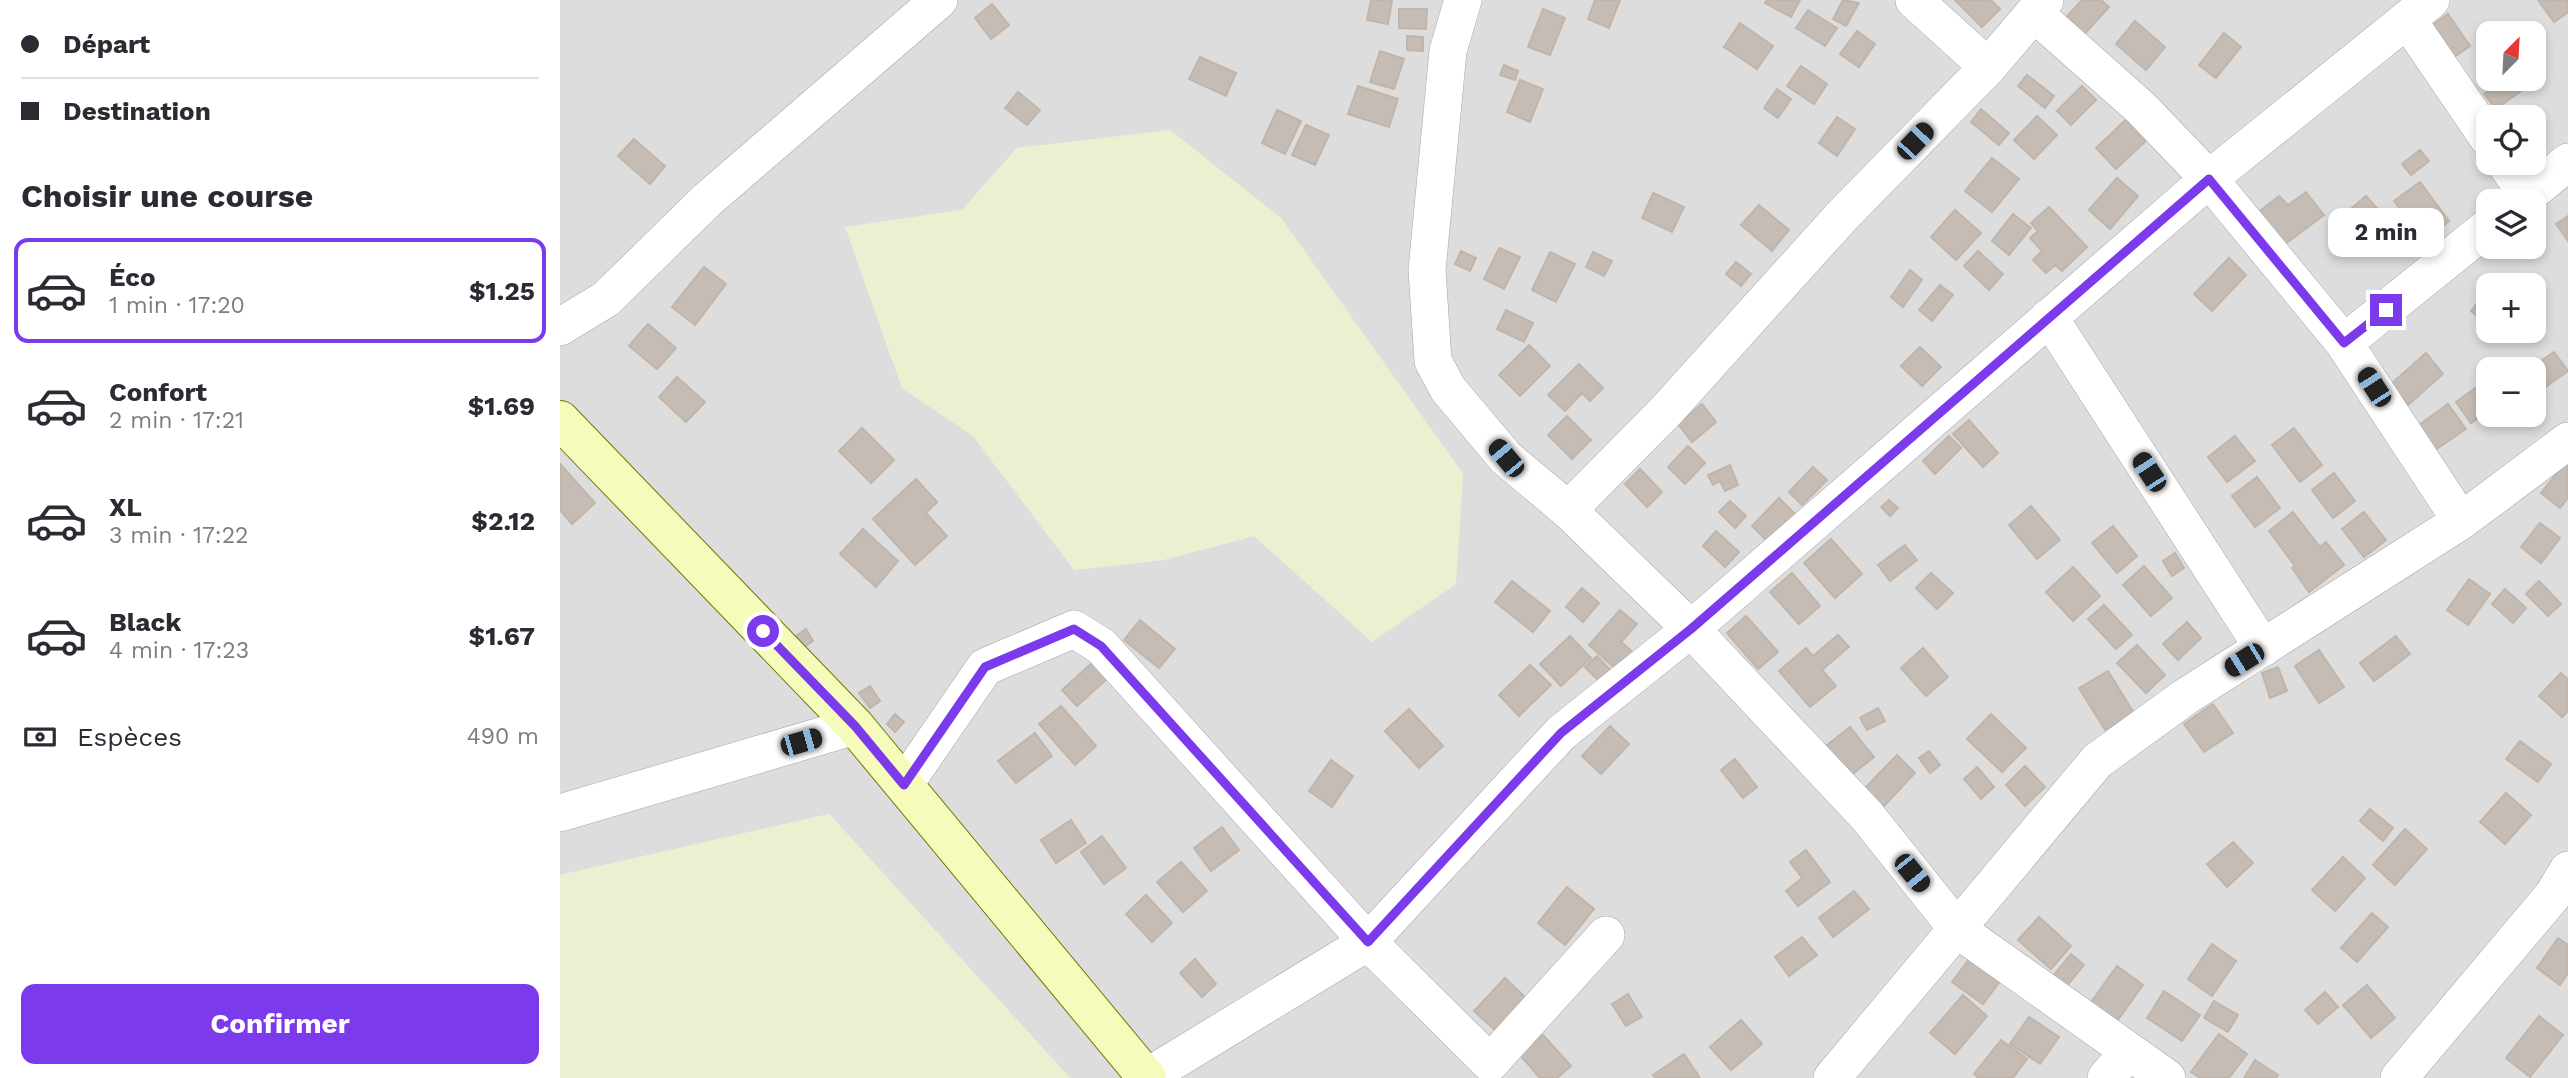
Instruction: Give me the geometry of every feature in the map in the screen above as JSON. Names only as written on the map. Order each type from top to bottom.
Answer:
[{"type":"street","points":[[560,327],[606,299],[707,200],[939,0]]},
{"type":"street","points":[[1463,0],[1448,51],[1427,270],[1433,361],[1448,389],[1506,458],[1568,510],[1691,629],[1867,816],[1958,930],[2117,1065],[2167,1078]]},
{"type":"street","points":[[1914,0],[1988,67]]},
{"type":"street","points":[[1568,510],[1667,410],[1842,216],[1988,67],[2040,6],[2209,179],[2344,343],[2461,521]]},
{"type":"street","points":[[560,420],[855,726],[1147,1078],[1368,942],[1561,733],[1691,629],[2209,179],[2419,9],[2476,116]]},
{"type":"street","points":[[2535,189],[2568,162]]},
{"type":"street","points":[[2344,343],[2476,237]]},
{"type":"street","points":[[2049,317],[2263,648]]},
{"type":"street","points":[[1832,1078],[2097,761],[2185,697],[2461,521],[2568,440]]},
{"type":"street","points":[[904,785],[985,667],[1074,629],[1101,646],[1488,1071],[1606,935]]},
{"type":"street","points":[[560,813],[855,726]]},
{"type":"street","points":[[2399,1078],[2553,895],[2568,870]]},
{"type":"shaded area","points":[[560,0],[2568,0],[2568,1078],[1070,1078],[829,814],[560,875]],"holes":[[[1170,131],[1281,218],[1463,474],[1372,641],[1254,536],[1163,560],[1074,570],[973,436],[902,388],[846,227],[962,210],[1017,148]]]},
{"type":"green space","points":[[1170,130],[1281,218],[1463,474],[1456,584],[1372,642],[1254,536],[1163,560],[1075,570],[973,436],[902,388],[845,227],[962,210],[1017,148]]},
{"type":"green space","points":[[829,814],[1070,1078],[560,1078],[560,875]]},
{"type":"building","points":[[1371,0],[1392,0],[1388,24],[1367,20]]},
{"type":"building","points":[[1595,0],[1620,0],[1609,28],[1588,19]]},
{"type":"building","points":[[1767,0],[1800,0],[1791,17],[1765,3]]},
{"type":"building","points":[[1843,0],[1859,3],[1846,26],[1833,19]]},
{"type":"building","points":[[1955,0],[1991,0],[2000,9],[1982,27]]},
{"type":"building","points":[[2082,0],[2101,0],[2109,7],[2078,41],[2060,24]]},
{"type":"building","points":[[2538,0],[2568,0],[2568,12],[2554,22]]},
{"type":"building","points":[[992,4],[1009,25],[991,39],[975,18]]},
{"type":"building","points":[[1399,9],[1427,9],[1426,29],[1399,28]]},
{"type":"building","points":[[1543,9],[1565,18],[1550,55],[1528,47]]},
{"type":"building","points":[[1808,10],[1837,28],[1825,46],[1796,28]]},
{"type":"building","points":[[2448,14],[2470,46],[2447,62],[2424,31]]},
{"type":"building","points":[[2135,21],[2165,47],[2146,70],[2116,44]]},
{"type":"building","points":[[1740,23],[1773,46],[1757,69],[1724,47]]},
{"type":"building","points":[[1857,31],[1875,44],[1859,67],[1840,54]]},
{"type":"building","points":[[2224,33],[2241,47],[2216,78],[2199,65]]},
{"type":"building","points":[[1407,36],[1423,37],[1423,51],[1407,50]]},
{"type":"building","points":[[1380,51],[1404,59],[1394,89],[1370,82]]},
{"type":"building","points":[[1200,57],[1236,73],[1226,96],[1189,79]]},
{"type":"building","points":[[1504,65],[1518,71],[1515,80],[1500,75]]},
{"type":"building","points":[[1801,66],[1827,84],[1814,104],[1787,86]]},
{"type":"building","points":[[2027,75],[2054,96],[2045,108],[2018,86]]},
{"type":"building","points":[[1520,80],[1543,89],[1530,122],[1507,112]]},
{"type":"building","points":[[1358,86],[1398,99],[1389,127],[1348,114]]},
{"type":"building","points":[[2082,86],[2096,100],[2071,125],[2057,111]]},
{"type":"building","points":[[1777,89],[1791,99],[1778,118],[1764,108]]},
{"type":"building","points":[[2488,91],[2521,91],[2502,105],[2493,105],[2484,94]]},
{"type":"building","points":[[1018,92],[1040,110],[1027,125],[1005,108]]},
{"type":"building","points":[[1981,109],[2009,133],[1999,145],[1971,122]]},
{"type":"building","points":[[1277,110],[1301,121],[1285,154],[1262,143]]},
{"type":"building","points":[[2131,115],[2151,136],[2116,169],[2096,148]]},
{"type":"building","points":[[2037,116],[2057,135],[2034,159],[2014,140]]},
{"type":"building","points":[[1837,117],[1855,129],[1837,156],[1819,143]]},
{"type":"building","points":[[1306,125],[1329,135],[1315,165],[1292,155]]},
{"type":"building","points":[[634,139],[665,166],[650,184],[618,156]]},
{"type":"building","points":[[2420,150],[2429,161],[2411,175],[2402,164]]},
{"type":"building","points":[[1992,158],[2019,179],[1992,212],[1965,191]]},
{"type":"building","points":[[2117,178],[2138,196],[2110,229],[2089,210]]},
{"type":"building","points":[[2420,182],[2449,221],[2424,240],[2394,201]]},
{"type":"building","points":[[2306,192],[2324,215],[2281,247],[2256,214],[2279,196],[2288,205]]},
{"type":"building","points":[[1653,193],[1684,207],[1672,232],[1642,218]]},
{"type":"building","points":[[2366,196],[2382,214],[2355,237],[2339,219]]},
{"type":"building","points":[[1759,205],[1789,230],[1772,251],[1741,225]]},
{"type":"building","points":[[2049,207],[2087,247],[2062,271],[2055,265],[2046,273],[2033,260],[2042,251],[2030,238],[2038,231],[2031,223]]},
{"type":"building","points":[[1955,210],[1981,233],[1956,260],[1931,237]]},
{"type":"building","points":[[2013,214],[2031,228],[2009,255],[1992,241]]},
{"type":"building","points":[[2568,216],[2568,241],[2556,224]]},
{"type":"building","points":[[1499,248],[1520,257],[1504,289],[1484,279]]},
{"type":"building","points":[[1461,251],[1476,258],[1470,271],[1455,264]]},
{"type":"building","points":[[1978,251],[2003,274],[1989,290],[1964,266]]},
{"type":"building","points":[[1550,252],[1575,264],[1556,302],[1532,290]]},
{"type":"building","points":[[1593,252],[1612,261],[1604,276],[1586,267]]},
{"type":"building","points":[[2229,258],[2246,275],[2212,311],[2194,294]]},
{"type":"building","points":[[1736,262],[1751,274],[1741,286],[1726,274]]},
{"type":"building","points":[[704,267],[726,284],[695,325],[672,307]]},
{"type":"building","points":[[1910,270],[1922,280],[1903,307],[1891,297]]},
{"type":"building","points":[[1940,285],[1953,295],[1932,321],[1919,310]]},
{"type":"building","points":[[1506,310],[1533,323],[1524,342],[1497,329]]},
{"type":"building","points":[[648,324],[676,348],[657,369],[629,346]]},
{"type":"building","points":[[1529,345],[1550,366],[1520,396],[1499,375]]},
{"type":"building","points":[[1920,347],[1941,367],[1922,386],[1901,366]]},
{"type":"building","points":[[2554,352],[2568,371],[2546,387],[2546,357]]},
{"type":"building","points":[[2426,353],[2443,374],[2408,405],[2390,385]]},
{"type":"building","points":[[1579,364],[1603,388],[1590,401],[1582,393],[1565,411],[1548,395]]},
{"type":"building","points":[[677,377],[705,402],[686,422],[659,397]]},
{"type":"building","points":[[2476,388],[2476,419],[2471,423],[2456,402]]},
{"type":"building","points":[[1702,404],[1716,422],[1692,442],[1678,424]]},
{"type":"building","points":[[2448,404],[2466,429],[2432,452],[2415,428]]},
{"type":"building","points":[[1567,416],[1591,440],[1572,459],[1548,435]]},
{"type":"building","points":[[1969,420],[1998,453],[1983,467],[1953,434]]},
{"type":"building","points":[[862,428],[894,460],[871,483],[839,451]]},
{"type":"building","points":[[2294,428],[2322,465],[2300,482],[2272,445]]},
{"type":"building","points":[[1949,436],[1961,448],[1935,474],[1923,461]]},
{"type":"building","points":[[2235,436],[2255,461],[2227,482],[2208,457]]},
{"type":"building","points":[[1688,446],[1705,463],[1685,484],[1668,467]]},
{"type":"building","points":[[2568,459],[2568,498],[2560,508],[2541,493]]},
{"type":"building","points":[[560,464],[595,503],[572,524],[560,510]]},
{"type":"building","points":[[1730,465],[1738,485],[1725,491],[1720,481],[1713,485],[1708,475]]},
{"type":"building","points":[[1813,467],[1827,480],[1802,505],[1789,492]]},
{"type":"building","points":[[1640,469],[1662,492],[1647,507],[1625,484]]},
{"type":"building","points":[[2334,473],[2355,501],[2333,518],[2312,490]]},
{"type":"building","points":[[2257,477],[2280,508],[2255,527],[2232,496]]},
{"type":"building","points":[[916,479],[937,502],[926,513],[947,536],[915,565],[873,519]]},
{"type":"building","points":[[1779,498],[1795,514],[1768,542],[1752,526]]},
{"type":"building","points":[[1889,500],[1898,508],[1890,516],[1881,507]]},
{"type":"building","points":[[1730,501],[1746,516],[1735,528],[1719,512]]},
{"type":"building","points":[[2031,506],[2060,540],[2037,559],[2009,525]]},
{"type":"building","points":[[2293,512],[2320,547],[2326,542],[2344,565],[2309,592],[2292,568],[2295,566],[2269,531]]},
{"type":"building","points":[[2364,512],[2386,540],[2364,557],[2342,529]]},
{"type":"building","points":[[2540,523],[2560,538],[2541,563],[2521,547]]},
{"type":"building","points":[[2113,526],[2137,556],[2117,573],[2092,543]]},
{"type":"building","points":[[863,529],[898,561],[876,587],[840,554]]},
{"type":"building","points":[[1716,531],[1739,552],[1725,567],[1703,546]]},
{"type":"building","points":[[1831,539],[1862,574],[1835,598],[1804,563]]},
{"type":"building","points":[[1905,545],[1917,560],[1890,581],[1878,565]]},
{"type":"building","points":[[2175,553],[2184,568],[2172,576],[2163,561]]},
{"type":"building","points":[[2144,566],[2172,598],[2151,616],[2123,585]]},
{"type":"building","points":[[2073,567],[2100,596],[2073,621],[2046,592]]},
{"type":"building","points":[[1792,573],[1820,606],[1799,624],[1770,592]]},
{"type":"building","points":[[1931,573],[1953,593],[1937,609],[1916,588]]},
{"type":"building","points":[[2469,579],[2490,594],[2468,625],[2447,610]]},
{"type":"building","points":[[1512,581],[1550,611],[1533,632],[1495,602]]},
{"type":"building","points":[[2539,581],[2561,604],[2548,616],[2526,594]]},
{"type":"building","points":[[1582,588],[1599,603],[1583,622],[1566,607]]},
{"type":"building","points":[[2505,589],[2526,608],[2513,623],[2492,604]]},
{"type":"building","points":[[2104,605],[2132,635],[2116,649],[2088,619]]},
{"type":"building","points":[[1620,610],[1637,624],[1621,642],[1644,662],[1628,680],[1589,645]]},
{"type":"building","points":[[1746,616],[1778,652],[1758,669],[1727,633]]},
{"type":"building","points":[[1140,620],[1175,649],[1159,668],[1124,640]]},
{"type":"building","points":[[2187,622],[2201,638],[2178,660],[2163,644]]},
{"type":"building","points":[[806,629],[813,641],[804,647],[796,636]]},
{"type":"building","points":[[1838,635],[1849,647],[1822,670],[1836,686],[1810,707],[1779,671],[1806,648],[1813,656]]},
{"type":"building","points":[[1570,636],[1591,658],[1561,686],[1540,664]]},
{"type":"building","points":[[2396,636],[2410,654],[2374,681],[2360,663]]},
{"type":"building","points":[[2137,645],[2165,675],[2146,693],[2117,663]]},
{"type":"building","points":[[1923,648],[1948,677],[1926,696],[1901,668]]},
{"type":"building","points":[[2319,650],[2344,687],[2319,703],[2295,666]]},
{"type":"building","points":[[1597,656],[1616,676],[1604,686],[1585,667]]},
{"type":"building","points":[[1092,663],[1107,679],[1077,706],[1062,690]]},
{"type":"building","points":[[1530,665],[1551,685],[1519,716],[1499,695]]},
{"type":"building","points":[[2278,667],[2287,691],[2270,698],[2262,673]]},
{"type":"building","points":[[2108,671],[2134,713],[2105,730],[2079,688]]},
{"type":"building","points":[[2561,673],[2568,679],[2568,711],[2562,717],[2539,696]]},
{"type":"building","points":[[870,686],[880,701],[870,708],[859,693]]},
{"type":"building","points":[[2213,704],[2233,733],[2204,752],[2184,724]]},
{"type":"building","points":[[1061,706],[1096,746],[1075,765],[1039,724]]},
{"type":"building","points":[[1878,708],[1885,721],[1867,730],[1860,718]]},
{"type":"building","points":[[1409,709],[1443,746],[1419,768],[1385,731]]},
{"type":"building","points":[[895,714],[904,722],[895,732],[887,724]]},
{"type":"building","points":[[1991,714],[2026,748],[2002,772],[1967,739]]},
{"type":"building","points":[[1610,726],[1629,744],[1601,774],[1582,756]]},
{"type":"building","points":[[1850,727],[1874,757],[1850,776],[1826,746]]},
{"type":"building","points":[[1035,733],[1052,756],[1016,783],[998,761]]},
{"type":"building","points":[[2520,741],[2551,764],[2538,782],[2506,759]]},
{"type":"building","points":[[1929,751],[1940,765],[1930,773],[1919,758]]},
{"type":"building","points":[[1897,755],[1915,773],[1883,807],[1864,789]]},
{"type":"building","points":[[1735,759],[1757,787],[1743,798],[1721,770]]},
{"type":"building","points":[[1331,760],[1353,776],[1332,807],[1309,791]]},
{"type":"building","points":[[2025,766],[2045,787],[2025,806],[2006,785]]},
{"type":"building","points":[[1977,767],[1994,787],[1981,799],[1964,779]]},
{"type":"building","points":[[2506,793],[2531,815],[2505,844],[2480,822]]},
{"type":"building","points":[[2370,809],[2393,828],[2383,841],[2360,821]]},
{"type":"building","points":[[1071,820],[1086,843],[1056,863],[1041,840]]},
{"type":"building","points":[[1222,827],[1239,850],[1211,871],[1194,848]]},
{"type":"building","points":[[2405,829],[2427,849],[2395,885],[2373,865]]},
{"type":"building","points":[[1102,836],[1126,868],[1104,884],[1081,852]]},
{"type":"building","points":[[2233,842],[2253,863],[2227,887],[2207,864]]},
{"type":"building","points":[[1806,850],[1830,882],[1798,906],[1786,891],[1802,878],[1790,862]]},
{"type":"building","points":[[2343,857],[2365,878],[2335,911],[2312,890]]},
{"type":"building","points":[[1181,862],[1207,891],[1183,912],[1157,882]]},
{"type":"building","points":[[1567,887],[1594,909],[1565,945],[1538,923]]},
{"type":"building","points":[[1854,891],[1869,909],[1833,937],[1819,918]]},
{"type":"building","points":[[1146,895],[1172,923],[1152,942],[1126,914]]},
{"type":"building","points":[[2372,913],[2388,927],[2357,962],[2341,948]]},
{"type":"building","points":[[2039,917],[2071,946],[2051,969],[2018,940]]},
{"type":"building","points":[[1802,937],[1817,955],[1789,976],[1775,957]]},
{"type":"building","points":[[2558,938],[2568,945],[2568,973],[2560,985],[2537,968]]},
{"type":"building","points":[[2212,944],[2236,961],[2212,996],[2188,979]]},
{"type":"building","points":[[2071,954],[2084,965],[2061,993],[2048,982]]},
{"type":"building","points":[[1970,958],[2001,980],[1983,1004],[1952,982]]},
{"type":"building","points":[[1195,959],[1216,984],[1202,997],[1180,973]]},
{"type":"building","points":[[2117,966],[2143,985],[2115,1024],[2089,1005]]},
{"type":"building","points":[[1505,978],[1526,998],[1495,1030],[1474,1011]]},
{"type":"building","points":[[2367,985],[2395,1018],[2371,1038],[2343,1005]]},
{"type":"building","points":[[2164,991],[2200,1015],[2182,1041],[2147,1018]]},
{"type":"building","points":[[2325,992],[2338,1007],[2318,1024],[2305,1010]]},
{"type":"building","points":[[1628,994],[1642,1017],[1626,1026],[1612,1004]]},
{"type":"building","points":[[1963,995],[1987,1016],[1955,1054],[1930,1033]]},
{"type":"building","points":[[2214,1001],[2238,1015],[2228,1032],[2204,1018]]},
{"type":"building","points":[[2539,1016],[2563,1035],[2530,1077],[2506,1058]]},
{"type":"building","points":[[2029,1017],[2059,1037],[2040,1064],[2010,1044]]},
{"type":"building","points":[[1741,1020],[1762,1044],[1731,1070],[1710,1047]]},
{"type":"building","points":[[2219,1034],[2247,1054],[2229,1078],[2200,1078],[2191,1072]]},
{"type":"building","points":[[1543,1035],[1571,1066],[1557,1078],[1540,1078],[1520,1055]]},
{"type":"building","points":[[2001,1040],[2027,1059],[2013,1078],[1978,1078],[1974,1074]]},
{"type":"building","points":[[1684,1054],[1700,1078],[1655,1078],[1653,1075]]},
{"type":"building","points":[[2255,1060],[2278,1075],[2276,1078],[2244,1078]]},
{"type":"route","points":[[763,631],[855,726],[904,785],[985,667],[1074,629],[1101,646],[1368,942],[1561,733],[1691,629],[2209,179],[2344,343],[2386,310]]}]
